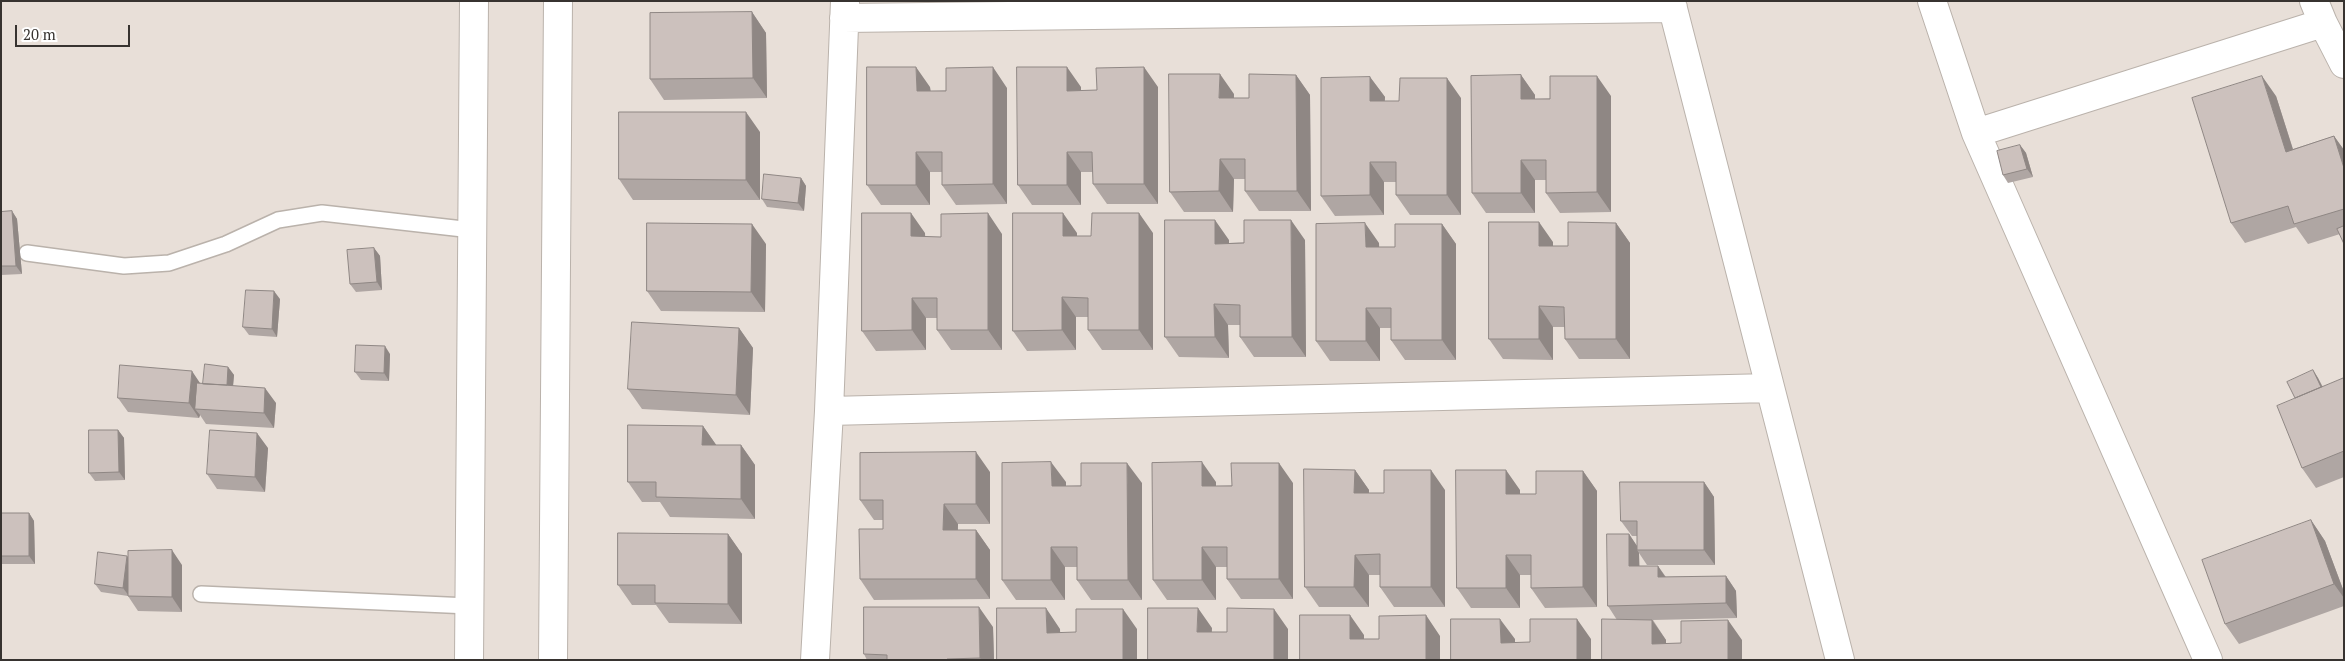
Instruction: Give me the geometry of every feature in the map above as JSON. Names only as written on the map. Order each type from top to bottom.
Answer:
[{"type":"street","points":[[469,660],[474,1]]},
{"type":"street","points":[[553,660],[558,1]]},
{"type":"street","points":[[1932,1],[1976,133],[2208,660]]},
{"type":"street","points":[[815,660],[830,411],[845,10],[1672,5],[1840,660]]},
{"type":"street","points":[[1976,133],[2319,12],[2344,64]]},
{"type":"street","points":[[830,411],[1770,388]]},
{"type":"lane","points":[[27,253],[124,266],[169,263],[226,244],[278,220],[322,213],[472,230]]},
{"type":"lane","points":[[201,594],[469,606]]},
{"type":"building","points":[[752,12],[753,78],[650,79],[650,13]]},
{"type":"building","points":[[867,67],[916,67],[917,91],[946,91],[946,68],[993,67],[993,184],[942,185],[942,152],[916,152],[916,185],[867,185]]},
{"type":"building","points":[[1017,67],[1067,67],[1067,91],[1097,90],[1096,68],[1144,67],[1144,184],[1093,184],[1092,152],[1067,152],[1067,185],[1018,185]]},
{"type":"building","points":[[1169,74],[1220,74],[1219,98],[1249,98],[1249,74],[1296,75],[1297,191],[1245,191],[1245,159],[1220,159],[1219,191],[1170,192]]},
{"type":"building","points":[[1521,75],[1521,99],[1550,99],[1550,76],[1597,76],[1597,192],[1546,193],[1546,160],[1521,160],[1521,193],[1472,193],[1471,76]]},
{"type":"building","points":[[2262,76],[2286,152],[2334,136],[2344,168],[2344,209],[2294,224],[2288,206],[2231,223],[2192,98]]},
{"type":"building","points":[[1370,77],[1370,101],[1399,101],[1400,78],[1447,78],[1447,195],[1396,195],[1396,162],[1370,162],[1370,195],[1321,196],[1321,78]]},
{"type":"building","points":[[619,112],[746,112],[746,180],[619,179]]},
{"type":"building","points":[[2020,145],[2027,169],[2003,175],[1997,151]]},
{"type":"building","points":[[764,174],[801,178],[798,203],[762,199]]},
{"type":"building","points":[[12,211],[16,266],[1,266],[1,212]]},
{"type":"building","points":[[862,213],[911,213],[911,236],[941,237],[941,214],[988,213],[988,330],[937,330],[937,298],[912,298],[912,330],[862,331]]},
{"type":"building","points":[[1013,213],[1063,213],[1063,236],[1091,236],[1092,213],[1139,213],[1139,330],[1088,330],[1088,298],[1062,297],[1062,330],[1013,331]]},
{"type":"building","points":[[1165,220],[1215,220],[1215,244],[1244,243],[1244,220],[1291,220],[1292,337],[1240,337],[1240,305],[1214,304],[1215,337],[1165,337]]},
{"type":"building","points":[[1489,222],[1539,222],[1539,246],[1568,246],[1568,222],[1616,223],[1616,339],[1565,339],[1564,307],[1539,306],[1539,339],[1489,339]]},
{"type":"building","points":[[647,223],[752,224],[751,292],[647,291]]},
{"type":"building","points":[[1365,223],[1366,247],[1395,247],[1395,224],[1442,224],[1442,340],[1391,340],[1391,308],[1366,308],[1366,341],[1316,341],[1316,224]]},
{"type":"building","points":[[2344,226],[2344,244],[2337,229]]},
{"type":"building","points":[[374,248],[377,282],[350,284],[347,250]]},
{"type":"building","points":[[246,290],[274,291],[272,329],[243,327]]},
{"type":"building","points":[[632,322],[739,328],[736,395],[628,389]]},
{"type":"building","points":[[356,345],[385,346],[384,373],[355,372]]},
{"type":"building","points":[[205,364],[228,367],[227,385],[203,384]]},
{"type":"building","points":[[120,365],[192,371],[189,403],[118,398]]},
{"type":"building","points":[[2313,370],[2321,387],[2295,398],[2287,382]]},
{"type":"building","points":[[2344,378],[2344,451],[2302,468],[2277,406]]},
{"type":"building","points":[[197,383],[265,388],[264,413],[195,409]]},
{"type":"building","points":[[628,425],[703,426],[702,445],[741,445],[741,499],[656,497],[656,482],[628,482]]},
{"type":"building","points":[[89,430],[118,430],[119,472],[89,473]]},
{"type":"building","points":[[210,430],[257,433],[255,477],[207,474]]},
{"type":"building","points":[[976,452],[976,504],[944,504],[943,530],[976,530],[976,579],[860,579],[859,529],[883,529],[883,500],[860,500],[860,453]]},
{"type":"building","points":[[1051,462],[1052,486],[1081,486],[1081,463],[1127,463],[1128,580],[1077,580],[1077,547],[1051,547],[1051,580],[1002,580],[1002,463]]},
{"type":"building","points":[[1202,462],[1202,486],[1232,486],[1231,463],[1279,463],[1279,579],[1227,579],[1227,547],[1202,547],[1202,580],[1153,580],[1152,463]]},
{"type":"building","points":[[1304,469],[1355,470],[1354,493],[1384,493],[1384,470],[1431,470],[1431,587],[1380,587],[1380,554],[1355,555],[1354,587],[1305,587]]},
{"type":"building","points":[[1456,470],[1506,470],[1506,494],[1536,494],[1536,471],[1583,471],[1583,587],[1531,588],[1531,555],[1506,555],[1506,588],[1457,588]]},
{"type":"building","points":[[1620,482],[1704,482],[1704,550],[1637,550],[1637,521],[1621,521]]},
{"type":"building","points":[[1,513],[29,513],[29,556],[1,556]]},
{"type":"building","points":[[2311,520],[2334,584],[2225,624],[2202,560]]},
{"type":"building","points":[[618,533],[728,534],[728,604],[655,603],[655,585],[618,585]]},
{"type":"building","points":[[1607,534],[1629,534],[1629,566],[1658,566],[1658,577],[1726,576],[1726,603],[1608,606]]},
{"type":"building","points":[[172,550],[172,597],[128,596],[128,551]]},
{"type":"building","points":[[98,552],[127,556],[123,588],[95,584]]},
{"type":"building","points":[[864,607],[979,607],[980,658],[887,660],[887,655],[864,654]]},
{"type":"building","points":[[997,608],[1046,608],[1047,633],[1076,632],[1076,609],[1123,609],[1123,660],[997,660]]},
{"type":"building","points":[[1148,608],[1198,608],[1197,632],[1227,632],[1227,608],[1274,609],[1274,660],[1148,660]]},
{"type":"building","points":[[1300,615],[1350,615],[1350,639],[1379,639],[1379,616],[1426,615],[1426,660],[1300,660]]},
{"type":"building","points":[[1451,619],[1500,619],[1501,643],[1530,642],[1530,619],[1577,619],[1577,660],[1451,660]]},
{"type":"building","points":[[1602,619],[1652,620],[1652,644],[1681,643],[1681,621],[1728,620],[1728,660],[1602,660]]}]
